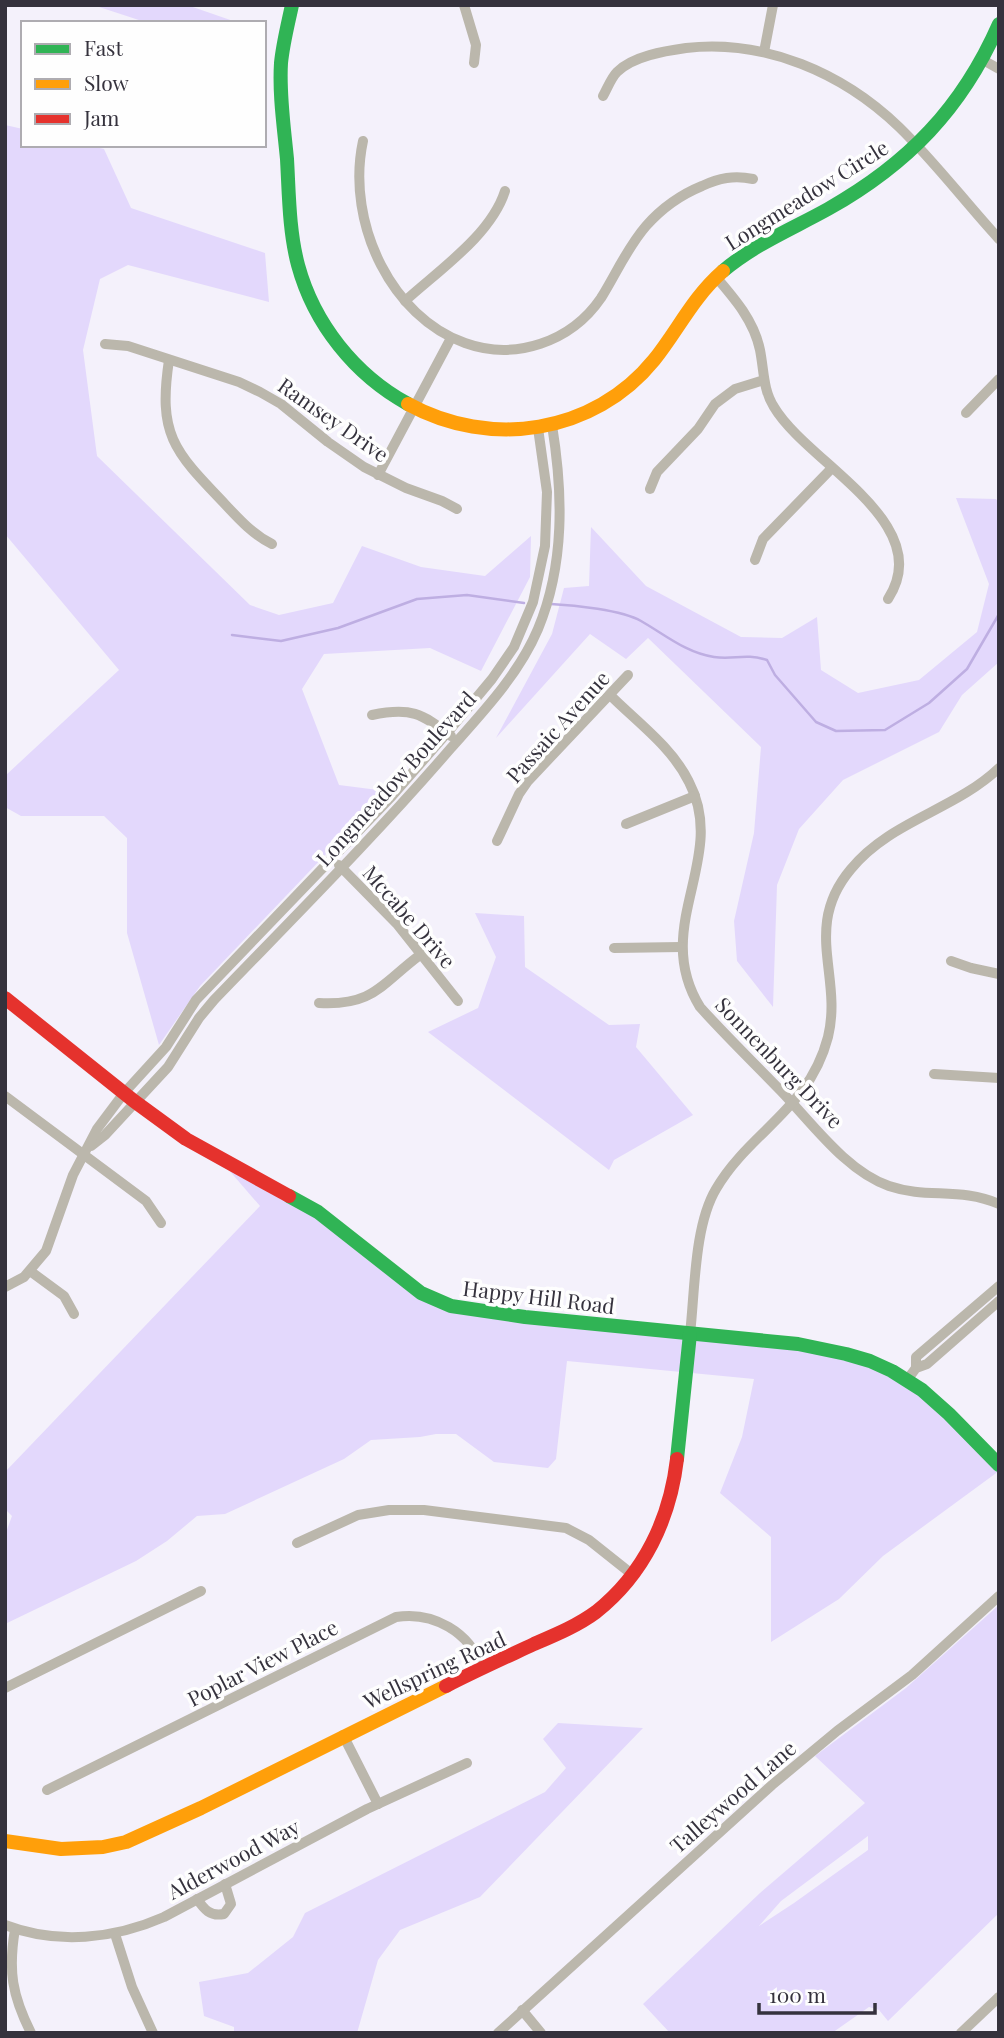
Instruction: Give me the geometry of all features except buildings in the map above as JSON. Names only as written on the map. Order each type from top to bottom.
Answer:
[{"type":"street","name":"Longmeadow Circle","points":[[292,5],[281,68],[294,245],[301,275],[319,314],[350,360],[380,386],[414,409],[473,428],[495,430],[545,426],[596,408],[632,382],[660,352],[695,299],[716,277],[750,250],[855,193],[918,148],[949,110],[983,60],[999,24]]},
{"type":"street","points":[[464,5],[476,45],[474,63]]},
{"type":"street","points":[[764,52],[773,5]]},
{"type":"street","points":[[603,96],[617,72],[646,57],[704,46],[764,52],[812,68],[847,86],[882,111],[999,239]]},
{"type":"street","points":[[983,60],[999,69]]},
{"type":"street","points":[[363,141],[359,162],[362,204],[367,229],[385,272],[405,301],[428,323],[451,338],[482,348],[509,350],[538,345],[562,336],[592,309],[632,245],[669,205],[717,180],[738,177],[753,179]]},
{"type":"street","points":[[405,301],[479,235],[497,211],[505,191]]},
{"type":"street","points":[[716,277],[751,324],[760,351],[764,380],[772,405],[779,416],[873,507],[895,542],[899,554],[899,573],[888,599]]},
{"type":"street","points":[[378,475],[451,338]]},
{"type":"street","name":"Ramsey Drive","points":[[106,344],[128,346],[239,382],[302,419],[346,456],[378,475],[442,500],[457,509]]},
{"type":"street","points":[[169,359],[164,392],[165,412],[180,453],[194,472],[250,531],[272,544]]},
{"type":"street","points":[[966,413],[999,379]]},
{"type":"street","points":[[650,489],[657,472],[698,429],[715,404],[735,389],[764,380]]},
{"type":"street","name":"Longmeadow Boulevard","points":[[129,1097],[203,993],[392,796],[447,733],[509,654],[533,602],[542,565],[547,517],[545,426]]},
{"type":"street","name":"Longmeadow Boulevard","points":[[129,1097],[167,1067],[214,1000],[404,802],[520,662],[537,630],[555,567],[560,515],[558,464],[545,426]]},
{"type":"street","points":[[755,560],[763,539],[831,469]]},
{"type":"street","name":"Passaic Avenue","points":[[497,841],[528,781],[628,675]]},
{"type":"street","name":"Sonnenburg Drive","points":[[610,695],[673,757],[695,796],[701,820],[701,843],[685,913],[681,947],[688,984],[699,1007],[853,1165],[876,1180],[904,1190],[938,1194],[963,1193],[999,1203]]},
{"type":"street","points":[[372,715],[410,711],[428,718],[457,741]]},
{"type":"street","points":[[690,1334],[701,1226],[710,1199],[724,1177],[793,1104],[814,1073],[827,1038],[832,996],[826,962],[825,932],[831,904],[842,881],[860,859],[886,838],[974,789],[999,768]]},
{"type":"street","points":[[626,824],[695,796]]},
{"type":"street","name":"Mccabe Drive","points":[[332,858],[397,925],[458,1002]]},
{"type":"street","points":[[614,948],[681,947]]},
{"type":"street","points":[[318,1003],[347,1003],[372,994],[420,955]]},
{"type":"street","points":[[951,961],[999,974]]},
{"type":"street","name":"Happy Hill Road","points":[[5,998],[172,1130],[221,1161],[318,1212],[412,1288],[435,1301],[467,1310],[828,1350],[868,1361],[911,1374],[999,1465]]},
{"type":"street","points":[[934,1074],[999,1078]]},
{"type":"street","points":[[5,1096],[85,1152],[146,1201],[161,1223]]},
{"type":"street","points":[[5,1287],[30,1271],[48,1247],[73,1174],[85,1152],[105,1136],[129,1097]]},
{"type":"street","points":[[30,1271],[64,1296],[74,1314]]},
{"type":"street","points":[[911,1374],[916,1357],[999,1286]]},
{"type":"street","points":[[911,1374],[927,1364],[999,1301]]},
{"type":"street","name":"Wellspring Road","points":[[5,1840],[61,1849],[94,1848],[126,1842],[201,1808],[343,1735],[581,1621],[606,1604],[633,1575],[652,1546],[670,1498],[690,1334]]},
{"type":"street","points":[[297,1543],[358,1515],[389,1510],[424,1510],[566,1528],[590,1540],[633,1575]]},
{"type":"street","points":[[5,1688],[201,1591]]},
{"type":"street","name":"Talleywood Lane","points":[[498,2033],[772,1785],[837,1731],[912,1675],[999,1596]]},
{"type":"street","name":"Poplar View Place","points":[[47,1790],[396,1617],[426,1617],[454,1630],[468,1643],[482,1668]]},
{"type":"street","points":[[343,1735],[378,1804]]},
{"type":"street","name":"Alderwood Way","points":[[10,1927],[57,1936],[115,1934],[151,1923],[378,1804],[467,1763]]},
{"type":"street","points":[[197,1899],[210,1913],[217,1916],[224,1914],[231,1904],[225,1884]]},
{"type":"street","points":[[10,1927],[11,1979],[18,2007],[31,2033]]},
{"type":"street","points":[[115,1934],[123,1965],[153,2033]]},
{"type":"street","points":[[961,2033],[999,1997]]},
{"type":"street","points":[[522,2010],[541,2033]]},
{"type":"shaded area","points":[[93,5],[187,5],[233,21],[142,21]]},
{"type":"shaded area","points":[[5,125],[21,129],[21,147],[104,149],[131,208],[265,253],[269,302],[128,265],[100,279],[83,350],[97,456],[250,605],[279,615],[333,603],[362,546],[421,567],[485,576],[531,536],[530,577],[481,671],[430,648],[324,654],[302,689],[339,785],[386,791],[200,986],[159,1045],[127,933],[127,838],[104,816],[21,816],[5,807],[5,776],[119,670],[5,534]]},
{"type":"shaded area","points":[[956,498],[996,499],[999,503],[999,662],[962,695],[939,732],[843,780],[799,829],[777,885],[773,1007],[737,961],[734,921],[754,833],[761,747],[648,638],[626,659],[590,634],[496,738],[552,634],[564,588],[589,586],[591,527],[646,586],[741,637],[782,638],[817,617],[821,670],[858,693],[919,680],[977,632],[989,584]]},
{"type":"shaded area","points":[[475,913],[524,916],[525,967],[609,1025],[640,1024],[636,1047],[693,1115],[614,1160],[609,1170],[428,1032],[478,1008],[496,957]]},
{"type":"shaded area","points":[[221,1161],[272,1186],[435,1301],[802,1345],[907,1380],[999,1471],[883,1556],[839,1599],[771,1642],[771,1537],[720,1493],[742,1437],[754,1379],[567,1361],[556,1459],[548,1468],[494,1462],[456,1434],[371,1440],[344,1459],[225,1514],[197,1516],[167,1541],[136,1561],[5,1624],[5,1535],[12,1516],[5,1509],[5,1472],[260,1206]]},
{"type":"shaded area","points":[[999,1605],[999,1913],[888,2021],[879,2010],[869,2007],[832,2033],[670,2033],[643,2004],[760,1893],[865,1803],[815,1756],[906,1688]],"holes":[[[868,1836],[868,1850],[794,1903],[759,1926],[781,1901]]]},
{"type":"shaded area","points":[[558,1723],[643,1728],[480,1897],[400,1930],[378,1960],[357,2033],[234,2033],[234,2027],[204,2016],[199,1982],[248,1973],[293,1937],[305,1913],[545,1792],[566,1768],[543,1739]]},
{"type":"waterway","points":[[232,635],[281,641],[338,628],[417,599],[467,595],[524,603]]},
{"type":"waterway","points":[[551,604],[597,609],[633,617],[704,655],[767,660],[775,675],[816,722],[836,731],[885,730],[929,703],[967,669],[999,614]]},
{"type":"traffic: fast","points":[[292,5],[281,63],[281,87],[291,226],[298,265],[314,308],[339,346],[371,378],[408,404]]},
{"type":"traffic: fast","points":[[723,271],[761,245],[857,192],[908,153],[950,108],[968,82],[999,24]]},
{"type":"traffic: fast","points":[[289,1196],[318,1212],[421,1293],[451,1306],[525,1317],[798,1344],[870,1361],[922,1390],[999,1465]]},
{"type":"traffic: fast","points":[[677,1459],[690,1334]]},
{"type":"traffic: slow","points":[[408,404],[440,418],[473,427],[539,427],[571,418],[602,404],[630,385],[654,360],[694,303],[723,271]]},
{"type":"traffic: slow","points":[[5,1841],[61,1849],[103,1847],[126,1842],[201,1808],[446,1686]]},
{"type":"traffic: jam","points":[[5,998],[186,1139],[289,1196]]},
{"type":"traffic: jam","points":[[446,1686],[574,1626],[613,1597],[641,1563],[652,1544],[668,1503],[677,1459]]}]
